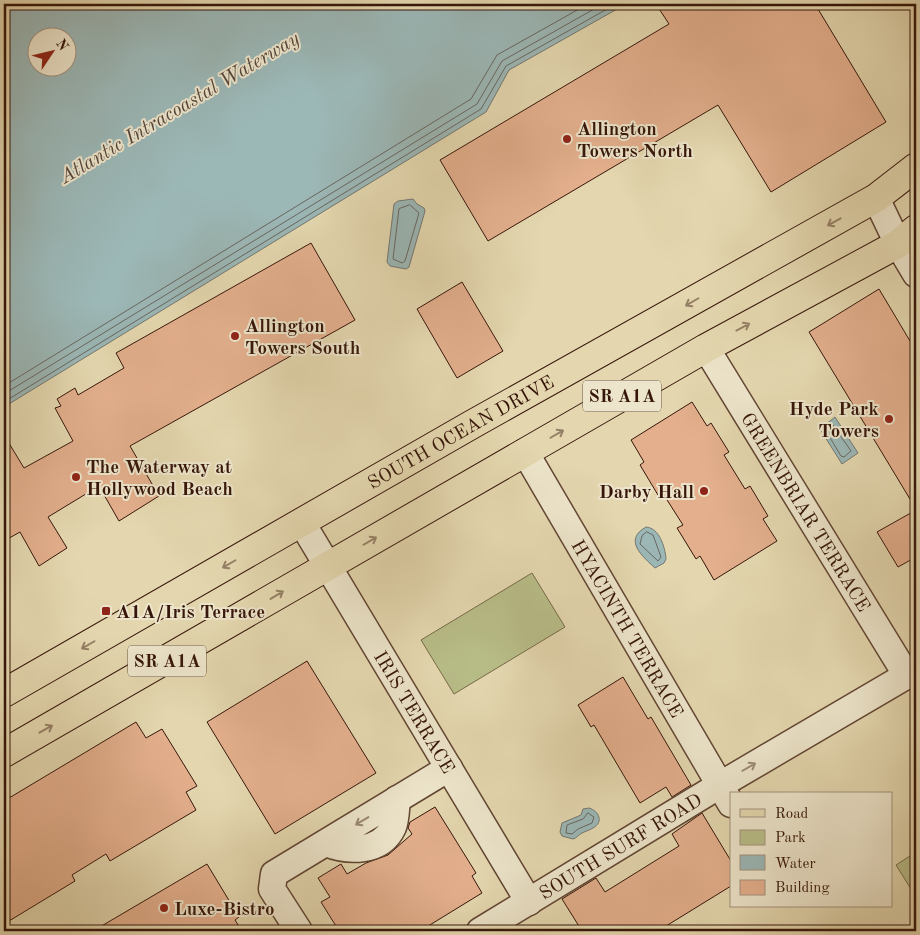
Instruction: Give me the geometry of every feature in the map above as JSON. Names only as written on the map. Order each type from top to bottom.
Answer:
[{"type":"main road","name":"SOUTH OCEAN DRIVE","points":[[4,693],[471,425],[876,198],[916,167]]},
{"type":"main road","name":"SR A1A","points":[[4,754],[706,348],[907,237]]},
{"type":"street","points":[[876,198],[907,237],[916,274]]},
{"type":"street","name":"GREENBRIAR TERRACE","points":[[706,348],[912,673]]},
{"type":"street","name":"HYACINTH TERRACE","points":[[525,452],[726,794]]},
{"type":"street","name":"IRIS TERRACE","points":[[302,523],[528,902]]},
{"type":"street","name":"SOUTH SURF ROAD","points":[[480,931],[528,902],[726,794],[912,673]]},
{"type":"street","points":[[298,931],[272,889],[274,874],[449,768]]},
{"type":"green space","points":[[532,573],[565,627],[454,694],[421,640]]},
{"type":"green space","points":[[916,852],[916,897],[896,865]]},
{"type":"water","name":"Atlantic Intracoastal Waterway","points":[[17,4],[626,4],[509,70],[486,112],[4,407],[4,11]]},
{"type":"water","points":[[413,199],[425,211],[409,267],[406,269],[390,266],[387,262],[394,204],[398,201]]},
{"type":"water","points":[[835,417],[858,453],[842,464],[820,429]]},
{"type":"water","points":[[646,527],[651,528],[658,534],[664,549],[666,559],[664,563],[655,568],[640,553],[635,543],[639,532]]},
{"type":"water","points":[[589,808],[598,814],[599,820],[596,826],[573,839],[562,836],[560,832],[562,823],[581,815],[583,809]]},
{"type":"building","points":[[656,4],[815,4],[886,122],[771,192],[718,105],[488,241],[440,160],[669,24]]},
{"type":"building","points":[[311,243],[355,320],[130,446],[159,496],[119,521],[99,486],[48,517],[67,548],[39,566],[20,532],[4,541],[4,435],[24,468],[73,441],[55,408],[61,406],[57,399],[75,388],[78,395],[124,368],[116,353]]},
{"type":"building","points":[[462,282],[503,351],[457,378],[417,309]]},
{"type":"building","name":"Hyde Park Towers","points":[[879,289],[916,351],[916,509],[809,332]]},
{"type":"building","name":"Darby Hall","points":[[692,402],[707,426],[711,423],[729,452],[724,455],[745,489],[750,486],[768,516],[763,519],[777,541],[714,580],[700,556],[696,559],[677,528],[683,525],[662,492],[658,495],[640,465],[644,462],[631,440]]},
{"type":"building","points":[[916,510],[916,557],[898,567],[877,532]]},
{"type":"building","points":[[307,661],[376,773],[275,834],[207,722]]},
{"type":"building","points":[[623,677],[648,719],[651,717],[691,785],[672,797],[666,787],[640,803],[594,725],[591,727],[578,705]]},
{"type":"building","points":[[136,722],[146,738],[162,729],[197,786],[186,792],[196,810],[110,861],[106,854],[72,875],[75,881],[4,924],[4,801]]},
{"type":"building","points":[[435,807],[476,873],[472,876],[482,893],[420,931],[339,931],[321,902],[330,897],[318,878],[341,864],[347,874],[366,863],[388,855],[412,834],[408,828],[410,822]]},
{"type":"building","points":[[702,813],[730,859],[730,887],[658,931],[582,931],[562,899],[596,878],[605,892],[679,846],[672,834]]},
{"type":"building","points":[[207,864],[239,917],[235,920],[242,931],[93,931]]},
{"type":"place","name":"Allington Towers North","points":[[567,139]]},
{"type":"place","name":"Allington Towers South","points":[[235,336]]},
{"type":"place","name":"Hyde Park Towers","points":[[889,419]]},
{"type":"place","name":"The Waterway at Hollywood Beach","points":[[76,477]]},
{"type":"place","name":"Darby Hall","points":[[704,491]]},
{"type":"place","name":"A1A/Iris Terrace","points":[[106,611]]},
{"type":"place","name":"Luxe-Bistro","points":[[164,908]]}]
